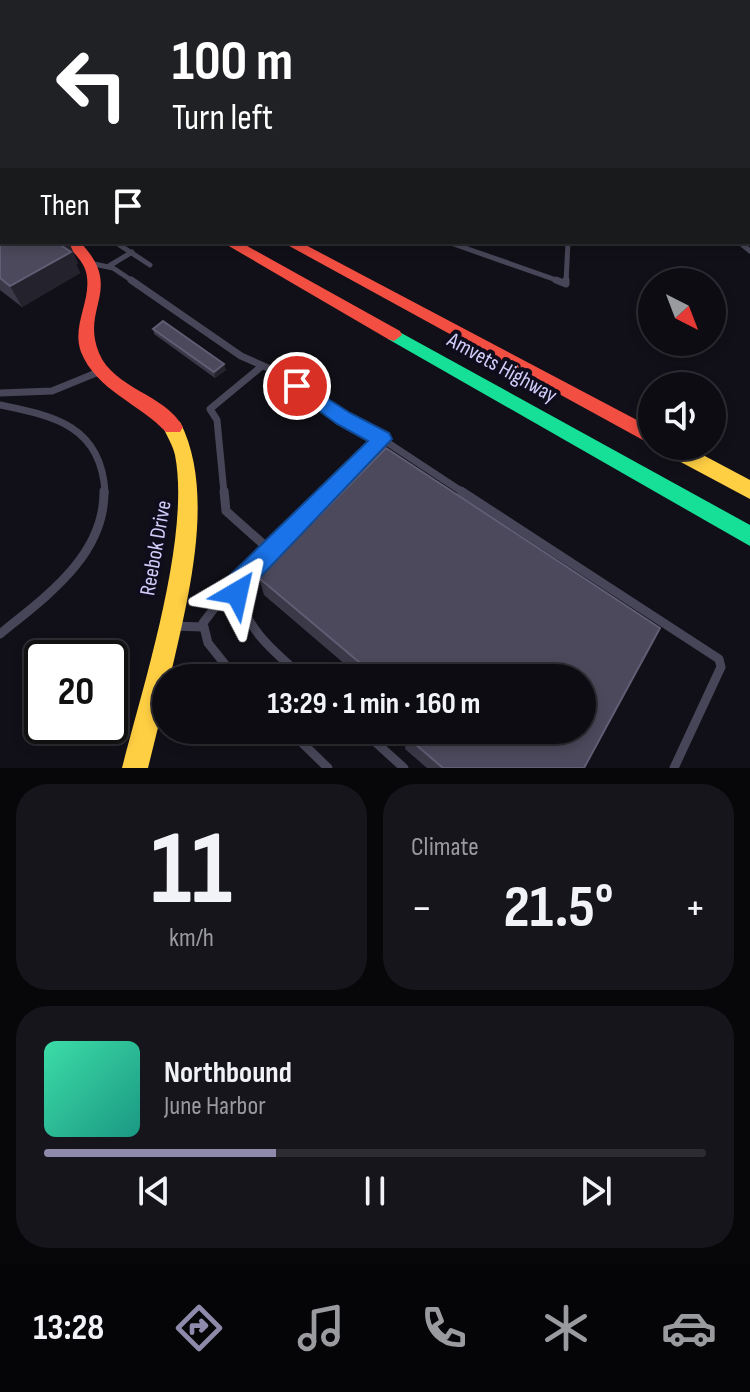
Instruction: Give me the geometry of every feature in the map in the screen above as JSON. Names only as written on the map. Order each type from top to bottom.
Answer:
[{"type":"main road","points":[[75,244],[102,265]]},
{"type":"main road","name":"Amvets Highway","points":[[233,244],[750,536]]},
{"type":"main road","name":"Amvets Highway","points":[[293,244],[638,429]]},
{"type":"main road","name":"Reebok Drive","points":[[102,265],[87,341],[91,354],[103,370],[175,428],[184,448],[189,485],[189,516],[135,768]]},
{"type":"main road","points":[[695,460],[750,490]]},
{"type":"lane","points":[[118,244],[150,265]]},
{"type":"lane","points":[[454,244],[566,284],[568,244]]},
{"type":"lane","points":[[102,265],[132,252]]},
{"type":"lane","points":[[102,265],[241,356],[276,372],[343,419],[382,439],[719,659],[721,667],[674,768]]},
{"type":"lane","points":[[262,366],[210,409],[217,420],[226,511],[271,551]]},
{"type":"lane","points":[[0,393],[52,391],[76,384],[103,370]]},
{"type":"lane","points":[[0,405],[66,423],[90,442],[102,466],[107,493],[103,516],[88,549],[62,579],[0,634]]},
{"type":"lane","points":[[290,531],[382,439]]},
{"type":"lane","points":[[202,627],[214,608],[281,541]]},
{"type":"lane","points":[[236,586],[240,608],[248,626],[289,664]]},
{"type":"lane","points":[[166,626],[202,627]]},
{"type":"lane","points":[[202,627],[223,664]]},
{"type":"lane","points":[[303,744],[328,768]]},
{"type":"lane","points":[[377,744],[404,768]]},
{"type":"building","points":[[0,244],[65,244],[62,246],[71,252],[10,286],[0,278]]},
{"type":"building","points":[[163,321],[224,364],[214,372],[153,329]]},
{"type":"building","points":[[386,448],[660,628],[584,768],[443,768],[415,744],[596,744],[596,664],[361,664],[259,578],[278,558],[270,550],[304,517],[312,523]]},
{"type":"traffic: fast","points":[[394,335],[750,536]]},
{"type":"traffic: slow","points":[[135,768],[165,644],[184,541],[187,494],[184,454],[173,427]]},
{"type":"traffic: slow","points":[[695,460],[750,490]]},
{"type":"traffic: jam","points":[[74,244],[86,257],[95,284],[87,322],[90,352],[106,375],[173,427]]},
{"type":"traffic: jam","points":[[233,244],[394,335]]},
{"type":"traffic: jam","points":[[293,244],[638,429]]},
{"type":"route","points":[[237,593],[236,586],[382,439],[343,419],[297,386]]}]
